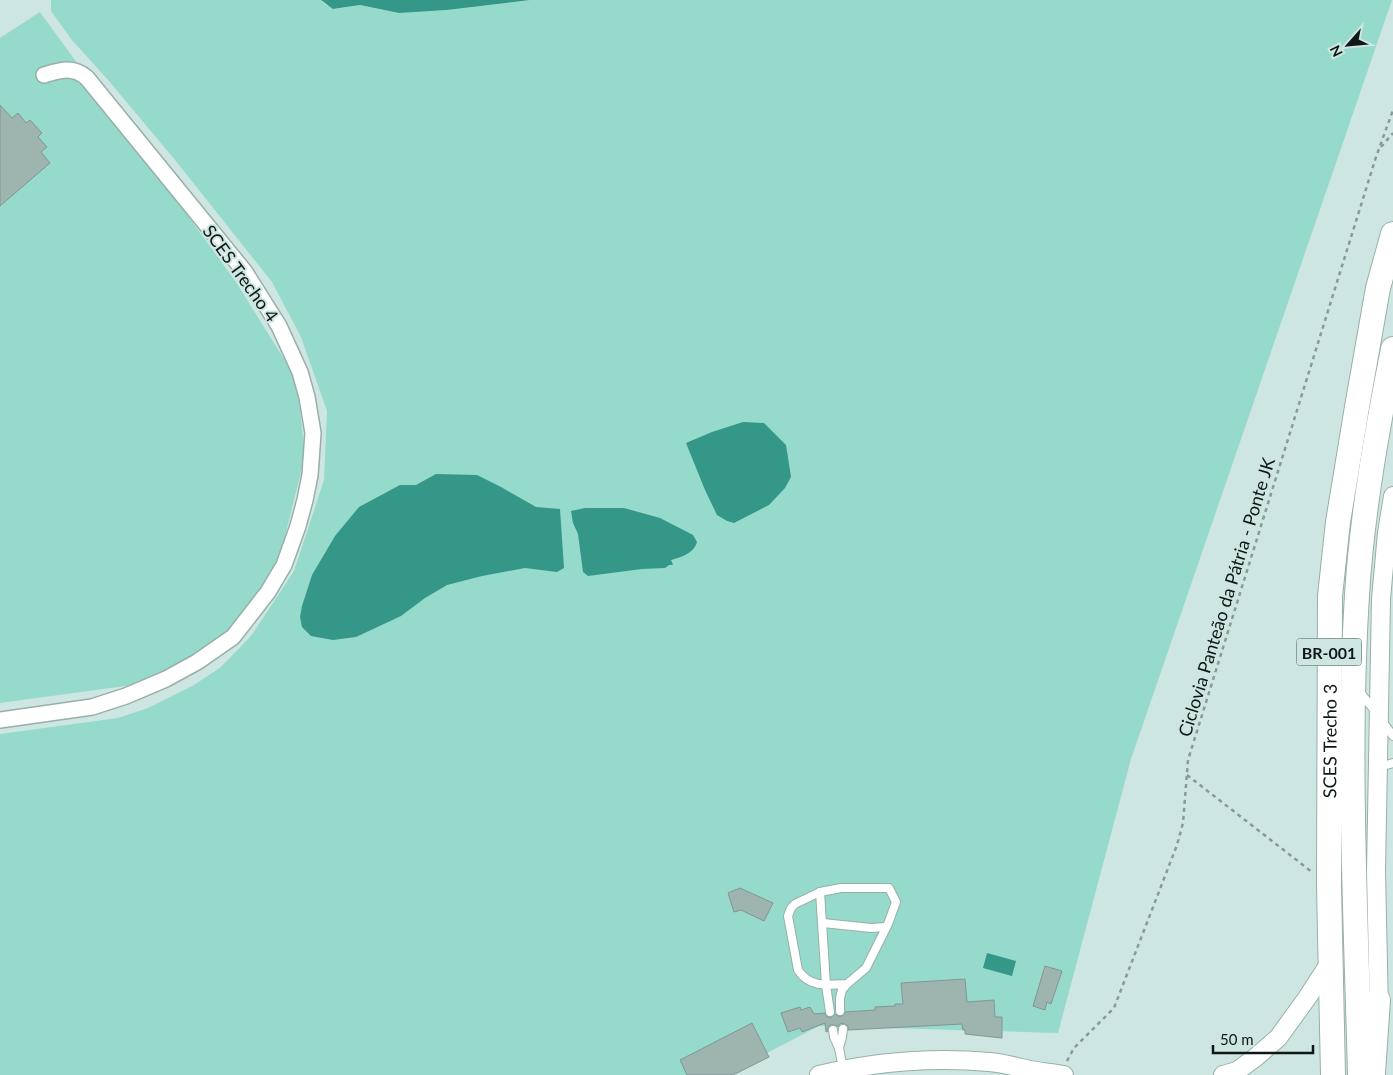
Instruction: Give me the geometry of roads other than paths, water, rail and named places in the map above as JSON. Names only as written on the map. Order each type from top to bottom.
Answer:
[{"type":"highway","name":"SCES Trecho 3","points":[[1333,1075],[1329,886],[1330,596],[1338,522],[1357,406],[1378,288],[1393,234]]},
{"type":"highway","name":"SCES Trecho 3","points":[[1360,1075],[1352,796],[1353,684],[1357,595],[1363,526],[1390,376],[1393,349]]},
{"type":"highway","points":[[1373,1075],[1378,1000]]},
{"type":"street","name":"SCES Trecho 4","points":[[0,720],[92,707],[126,696],[166,679],[233,637],[268,592],[284,565],[305,500],[312,450],[313,433],[304,382],[279,326],[244,272],[87,78],[79,72],[69,70],[44,75]]},
{"type":"street","points":[[1383,1075],[1378,1000],[1376,871],[1385,766],[1378,716],[1381,599],[1387,533],[1393,496]]},
{"type":"street","points":[[1230,1073],[1256,1057],[1278,1038],[1331,961]]},
{"type":"street","points":[[819,1075],[842,1069],[876,1064],[957,1060],[990,1062],[1039,1073],[1062,1075]]},
{"type":"street","points":[[1230,1073],[1257,1075]]},
{"type":"lane","points":[[1353,684],[1369,702],[1393,736]]},
{"type":"lane","points":[[840,1011],[842,990],[846,984],[866,968],[896,902],[888,888],[841,888],[820,892],[795,904],[791,908],[788,916],[798,970],[803,977],[808,982],[826,985],[846,984]]},
{"type":"lane","points":[[820,892],[826,985],[830,1012]]},
{"type":"lane","points":[[823,923],[871,928],[886,927]]},
{"type":"lane","points":[[839,1048],[843,1029]]},
{"type":"lane","points":[[833,1030],[839,1048],[842,1069]]}]
